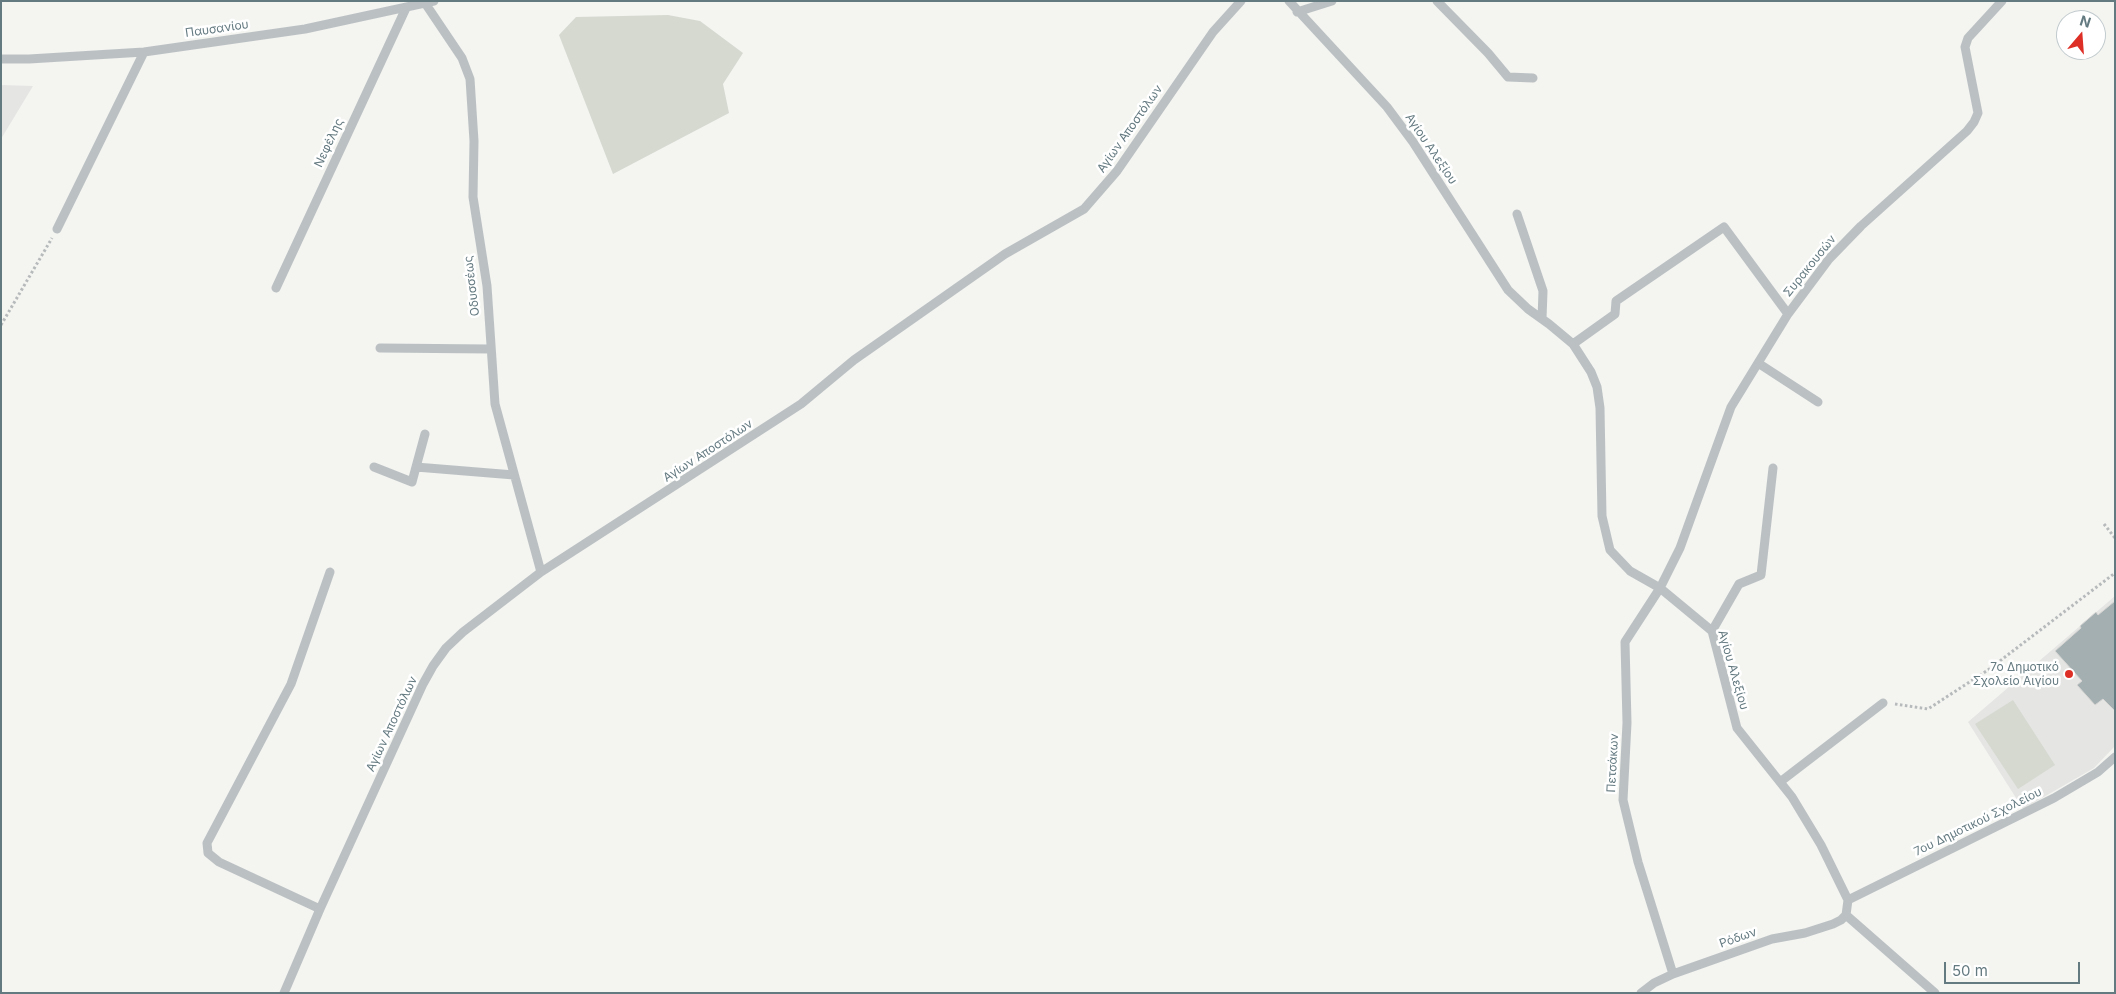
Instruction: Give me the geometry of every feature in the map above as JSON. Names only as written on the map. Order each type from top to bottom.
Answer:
[{"type":"street","name":"Αγίων Αποστόλων","points":[[284,993],[320,909],[433,666],[446,648],[463,632],[541,572],[771,425],[801,404],[854,360],[1005,254],[1084,210],[1117,172],[1213,32],[1241,1]]},
{"type":"street","name":"Αγίου Αλεξίου","points":[[1289,1],[1297,12],[1387,107],[1414,142],[1508,290],[1528,309],[1573,344],[1591,372],[1597,387],[1600,408],[1602,516],[1610,550],[1630,571],[1660,588],[1712,631],[1737,728],[1792,797],[1821,845],[1848,900]]},
{"type":"street","points":[[1297,12],[1332,1]]},
{"type":"street","points":[[1436,1],[1488,52],[1508,77],[1533,78]]},
{"type":"street","name":"Συρακουσών","points":[[1660,588],[1680,548],[1731,407],[1788,314],[1829,260],[1860,226],[1967,131],[1974,122],[1978,113],[1964,47],[1968,38],[2002,1]]},
{"type":"street","name":"Οδυσσέως","points":[[429,2],[462,58],[470,79],[474,141],[474,202],[487,286],[495,404],[541,572]]},
{"type":"street","name":"Παυσανίου","points":[[1,59],[144,52],[305,30],[429,2]]},
{"type":"street","name":"Νεφέλης","points":[[276,288],[406,8]]},
{"type":"street","points":[[57,229],[144,52]]},
{"type":"street","points":[[1517,214],[1543,290],[1542,319]]},
{"type":"street","points":[[1573,344],[1615,314],[1616,301],[1724,227],[1788,314]]},
{"type":"street","points":[[380,348],[490,348]]},
{"type":"street","points":[[1758,363],[1818,402]]},
{"type":"street","points":[[374,467],[412,482],[425,434]]},
{"type":"street","points":[[416,467],[514,475]]},
{"type":"street","points":[[1712,631],[1739,584],[1761,575],[1774,468]]},
{"type":"street","points":[[320,909],[219,862],[208,853],[207,844],[291,684],[330,572]]},
{"type":"street","name":"Πετσάκων","points":[[1660,588],[1625,642],[1627,723],[1623,800],[1638,862],[1673,974]]},
{"type":"street","points":[[1780,782],[1883,703]]},
{"type":"street","name":"7ου Δημοτικού Σχολείου","points":[[1848,900],[2054,798],[2098,772],[2115,758]]},
{"type":"street","points":[[1848,900],[1846,915],[1935,993]]},
{"type":"street","name":"Ρόδων","points":[[1641,993],[1654,983],[1673,974],[1772,940],[1826,928],[1846,915]]},
{"type":"path","points":[[1,326],[57,229]]},
{"type":"path","points":[[2104,524],[2115,538]]},
{"type":"path","points":[[1883,703],[1928,709],[1988,670],[2115,574]]},
{"type":"shaded area","points":[[668,15],[700,21],[743,53],[723,84],[729,113],[613,174],[559,35],[576,17]]},
{"type":"shaded area","points":[[1,85],[33,86],[1,139]]},
{"type":"shaded area","name":"7ο Δημοτικό Σχολείο Αιγίου","points":[[2115,596],[2115,746],[2094,768],[2023,809],[1968,722]]},
{"type":"shaded area","points":[[2013,700],[2055,765],[2018,789],[1975,724]]},
{"type":"building","points":[[2115,601],[2115,711],[2103,699],[2095,705],[2077,685],[2082,681],[2055,651],[2096,612],[2098,615]]},
{"type":"place","name":"7ο Δημοτικό Σχολείο Αιγίου","points":[[2069,674]]}]
